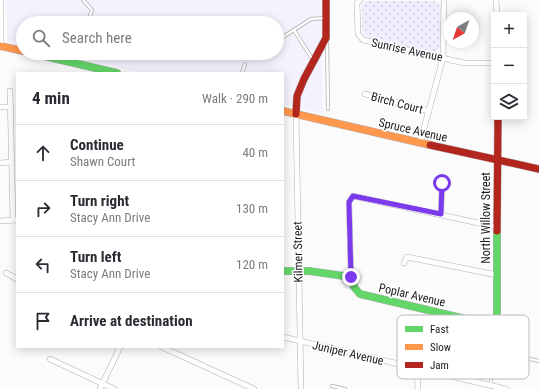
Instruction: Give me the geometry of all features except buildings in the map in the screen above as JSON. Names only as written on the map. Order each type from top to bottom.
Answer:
[{"type":"street","points":[[0,0],[0,46],[16,49]]},
{"type":"street","points":[[296,114],[297,96],[304,79],[326,38],[326,0]]},
{"type":"street","name":"Sunrise Avenue","points":[[360,0],[357,3],[358,34],[363,40],[464,63],[491,63]]},
{"type":"street","points":[[420,143],[430,111],[443,58],[444,0]]},
{"type":"street","points":[[496,0],[497,12]]},
{"type":"street","points":[[61,60],[113,72]]},
{"type":"street","points":[[0,221],[15,220],[10,91]]},
{"type":"street","name":"Birch Court","points":[[365,94],[430,111]]},
{"type":"street","points":[[0,106],[11,106]]},
{"type":"street","name":"Spruce Avenue","points":[[284,111],[539,169]]},
{"type":"street","name":"Kilmer Street","points":[[296,114],[301,389]]},
{"type":"street","name":"North Willow Street","points":[[497,315],[498,120]]},
{"type":"street","points":[[0,162],[12,162]]},
{"type":"street","points":[[441,214],[442,183]]},
{"type":"street","points":[[284,271],[298,270],[351,277],[349,202],[353,196],[497,227]]},
{"type":"street","points":[[404,263],[407,257],[497,275]]},
{"type":"street","points":[[6,274],[16,279]]},
{"type":"street","name":"Poplar Avenue","points":[[351,277],[354,287],[360,294],[449,315]]},
{"type":"street","name":"Juniper Avenue","points":[[284,337],[397,364]]},
{"type":"street","points":[[102,386],[120,348]]},
{"type":"street","points":[[164,348],[254,389]]},
{"type":"street","points":[[50,359],[102,386],[114,389]]},
{"type":"street","name":"Juniper Avenue","points":[[458,379],[490,387],[506,389]]},
{"type":"lane","points":[[83,0],[92,10],[90,16]]},
{"type":"lane","points":[[284,36],[311,19],[326,18]]},
{"type":"lane","points":[[294,30],[311,56],[315,59]]},
{"type":"lane","points":[[326,38],[328,109]]},
{"type":"lane","points":[[78,64],[79,60]]},
{"type":"lane","points":[[243,72],[245,64]]},
{"type":"lane","points":[[529,359],[539,361]]},
{"type":"lane","points":[[332,386],[345,389]]},
{"type":"shaded area","points":[[6,0],[321,0],[323,114],[284,105],[284,72],[139,72],[86,60],[284,60],[284,16],[16,16],[16,44],[7,42]]},
{"type":"shaded area","points":[[365,1],[436,1],[442,6],[440,47],[435,53],[368,38],[362,32],[362,4]]},
{"type":"traffic: fast","points":[[61,60],[113,72]]},
{"type":"traffic: fast","points":[[497,231],[497,315]]},
{"type":"traffic: fast","points":[[284,271],[309,271],[351,277],[354,287],[360,294],[449,315]]},
{"type":"traffic: slow","points":[[0,46],[16,49]]},
{"type":"traffic: slow","points":[[284,111],[430,145]]},
{"type":"traffic: jam","points":[[296,114],[297,96],[304,79],[326,38],[326,0]]},
{"type":"traffic: jam","points":[[497,231],[498,120]]},
{"type":"traffic: jam","points":[[430,145],[539,169]]},
{"type":"route","points":[[351,277],[349,202],[353,196],[441,214],[442,183]]}]
